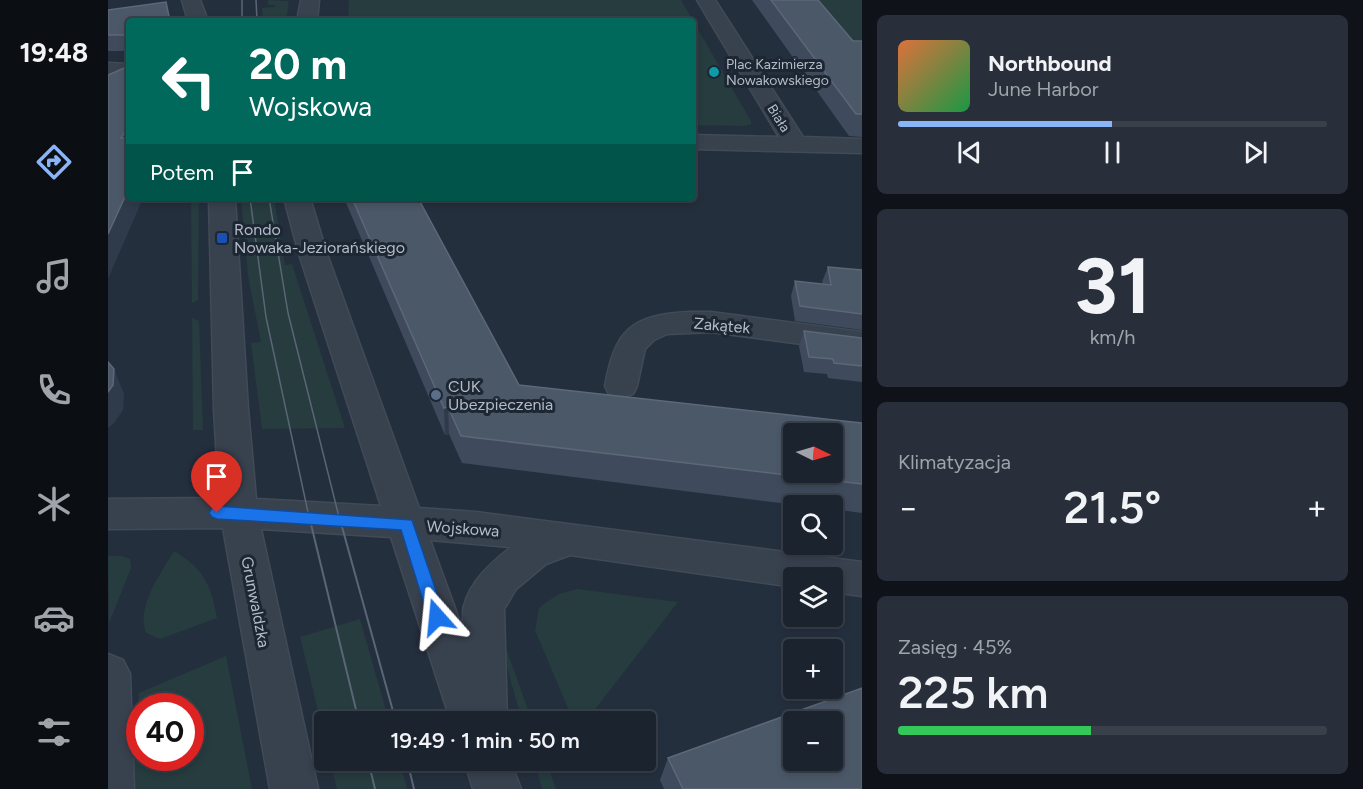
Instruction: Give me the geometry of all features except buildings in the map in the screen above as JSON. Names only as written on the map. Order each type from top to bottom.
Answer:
[{"type":"street","points":[[191,0],[197,18]]},
{"type":"street","points":[[307,18],[310,0]]},
{"type":"street","name":"Biała","points":[[706,0],[795,144]]},
{"type":"street","points":[[108,69],[126,69]]},
{"type":"street","points":[[696,142],[862,146]]},
{"type":"street","name":"Grunwaldzka","points":[[222,201],[239,513],[294,789]]},
{"type":"street","points":[[298,201],[313,254],[470,711]]},
{"type":"street","name":"Zakątek","points":[[621,386],[629,348],[639,335],[658,326],[688,321],[711,322],[862,342]]},
{"type":"street","name":"Wojskowa","points":[[108,514],[239,513],[476,527],[862,579]]},
{"type":"street","name":"Wojskowa","points":[[484,711],[484,606],[502,577],[532,554],[567,540]]},
{"type":"street","points":[[108,674],[110,789]]},
{"type":"street","points":[[491,771],[497,789]]},
{"type":"green space","points":[[268,0],[289,1],[286,18],[263,18],[262,8],[275,7],[275,5],[268,5]]},
{"type":"green space","name":"Plac Kazimierza Nowakowskiego","points":[[349,0],[681,0],[691,18],[348,18]]},
{"type":"green space","points":[[807,0],[862,0],[862,62]]},
{"type":"green space","name":"Plac Kazimierza Nowakowskiego","points":[[696,26],[751,121],[751,124],[743,126],[696,125]]},
{"type":"green space","points":[[191,201],[199,201],[198,300],[192,303]]},
{"type":"green space","points":[[241,201],[274,201],[285,265],[292,264],[345,428],[262,429],[251,343],[261,342],[248,276]]},
{"type":"green space","points":[[192,318],[199,321],[203,430],[193,430]]},
{"type":"green space","points":[[174,551],[199,571],[209,587],[217,618],[160,639],[146,633],[144,612],[151,590]]},
{"type":"green space","points":[[108,556],[122,556],[130,559],[131,568],[109,623]]},
{"type":"green space","points":[[577,589],[678,602],[594,711],[569,711],[535,630],[539,608],[559,594]]},
{"type":"green space","points":[[360,619],[386,711],[318,711],[300,637]]},
{"type":"green space","points":[[500,631],[528,711],[519,711],[500,642]]},
{"type":"green space","points":[[226,656],[252,789],[127,789],[129,771],[204,771],[204,693],[139,693]]},
{"type":"green space","points":[[332,771],[402,771],[407,789],[337,789]]},
{"type":"green space","points":[[537,771],[550,771],[556,789],[542,789]]},
{"type":"tram line","points":[[242,0],[242,18]]},
{"type":"tram line","points":[[256,0],[257,18]]},
{"type":"tram line","points":[[250,201],[266,317],[309,517]]},
{"type":"tram line","points":[[269,201],[288,313],[339,517]]},
{"type":"tram line","points":[[309,516],[356,711]]},
{"type":"tram line","points":[[339,516],[393,711]]},
{"type":"tram line","points":[[371,771],[375,789]]},
{"type":"tram line","points":[[410,771],[414,789]]},
{"type":"place","name":"Plac Kazimierza Nowakowskiego","points":[[714,72]]},
{"type":"place","name":"Rondo Nowaka-Jeziorańskiego","points":[[222,238]]},
{"type":"place","name":"CUK Ubezpieczenia","points":[[436,395]]},
{"type":"route","points":[[217,513],[407,524],[437,617]]}]
